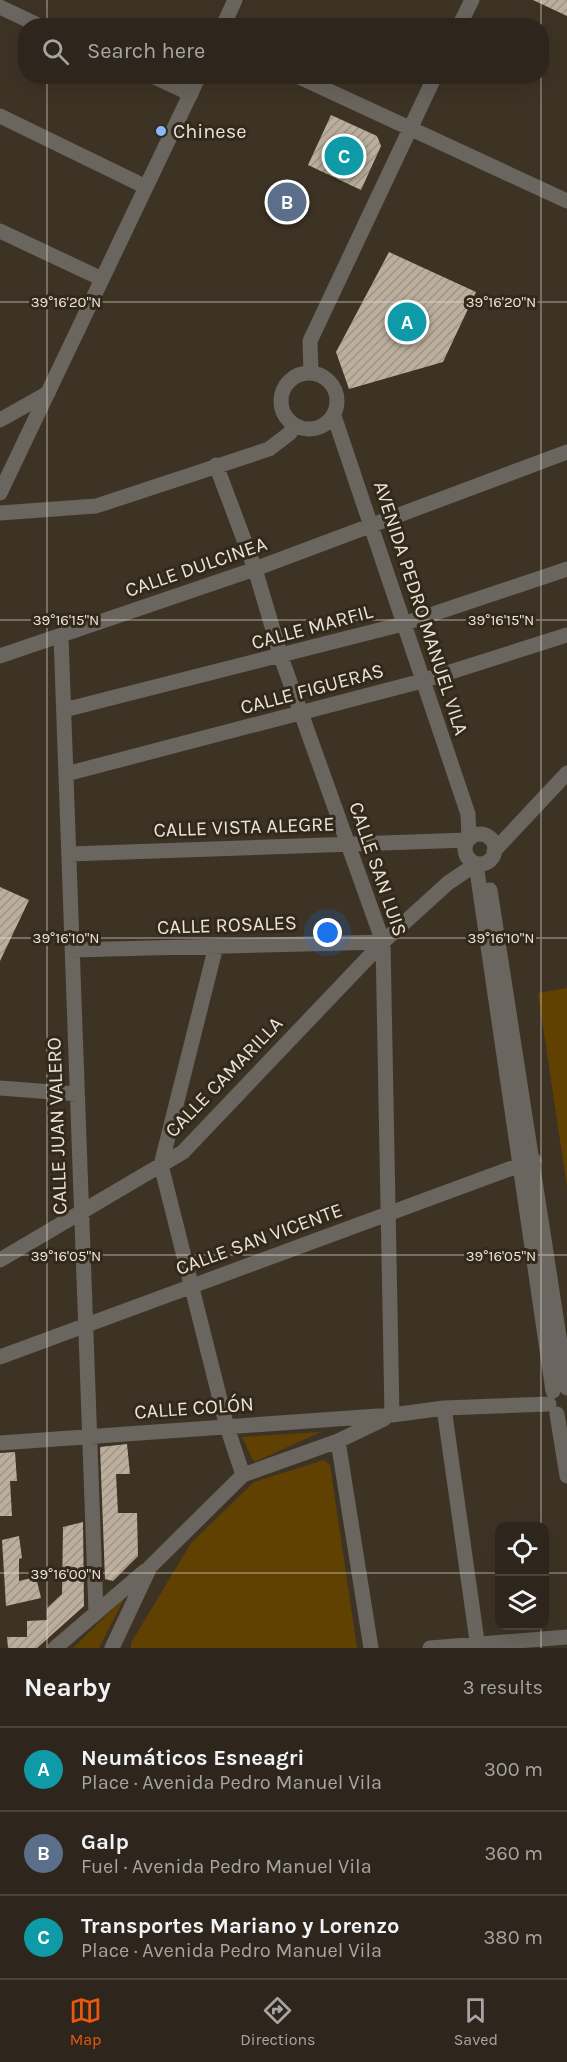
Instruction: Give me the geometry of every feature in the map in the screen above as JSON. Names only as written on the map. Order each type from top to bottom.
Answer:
[{"type":"street","points":[[226,18],[234,0]]},
{"type":"street","points":[[463,18],[472,0]]},
{"type":"street","points":[[0,7],[23,18]]},
{"type":"street","points":[[169,84],[190,94]]},
{"type":"street","points":[[0,493],[4,473],[48,393],[195,84]]},
{"type":"street","points":[[315,84],[567,201]]},
{"type":"street","points":[[311,373],[310,341],[431,84]]},
{"type":"street","points":[[0,116],[146,186]]},
{"type":"street","points":[[0,231],[102,279]]},
{"type":"street","points":[[311,373],[321,375],[334,388],[338,397],[334,416],[327,423],[311,430],[293,425],[282,410],[282,392],[293,378],[311,373]]},
{"type":"street","points":[[0,420],[48,393]]},
{"type":"street","name":"AVENIDA PEDRO MANUEL VILA","points":[[334,416],[468,814],[471,841]]},
{"type":"street","points":[[0,513],[96,506],[269,449],[290,433],[293,425]]},
{"type":"street","name":"CALLE DULCINEA","points":[[0,656],[255,569],[567,452]]},
{"type":"street","name":"CALLE SAN LUIS","points":[[216,465],[255,569],[281,657],[383,942],[392,1415]]},
{"type":"street","name":"CALLE MARFIL","points":[[64,710],[281,657],[403,624],[567,569]]},
{"type":"street","name":"CALLE FIGUERAS","points":[[66,774],[422,681],[567,635]]},
{"type":"street","name":"CALLE JUAN VALERO","points":[[61,637],[96,1613]]},
{"type":"street","name":"CALLE CAMARILLA","points":[[0,1260],[183,1152],[383,942],[448,883],[486,859],[567,773]]},
{"type":"street","name":"CALLE VISTA ALEGRE","points":[[69,854],[347,843],[471,841],[516,825]]},
{"type":"street","points":[[486,859],[469,859],[471,841],[492,842],[486,859],[560,1400],[567,1476]]},
{"type":"street","name":"CALLE CAMARILLA","points":[[448,883],[471,841]]},
{"type":"street","name":"CALLE ROSALES","points":[[72,950],[383,942]]},
{"type":"street","points":[[55,1648],[150,1568],[243,1475],[227,1426],[161,1165],[216,946]]},
{"type":"street","points":[[0,1088],[77,1094]]},
{"type":"street","name":"CALLE SAN VICENTE","points":[[0,1357],[527,1162]]},
{"type":"street","name":"CALLE COLÓN","points":[[0,1443],[392,1415],[444,1408],[560,1400]]},
{"type":"street","points":[[444,1408],[478,1646]]},
{"type":"street","name":"CALLE COLÓN","points":[[243,1475],[338,1441],[392,1415]]},
{"type":"street","points":[[338,1441],[371,1648]]},
{"type":"street","points":[[112,1648],[150,1568]]},
{"type":"street","points":[[430,1648],[478,1646],[567,1637]]},
{"type":"shaded area","points":[[567,988],[567,1187],[538,993]]},
{"type":"shaded area","points":[[321,1432],[254,1462],[242,1437]]},
{"type":"shaded area","points":[[324,1460],[330,1465],[357,1648],[131,1648],[131,1643],[191,1543],[254,1482]]},
{"type":"shaded area","points":[[125,1597],[99,1648],[73,1648]]},
{"type":"building","points":[[533,0],[567,0],[567,16]]},
{"type":"building","points":[[331,115],[377,136],[381,146],[361,190],[308,165]]},
{"type":"building","points":[[389,252],[476,292],[443,362],[349,389],[336,352]]},
{"type":"building","points":[[0,887],[29,900],[0,961]]},
{"type":"building","points":[[127,1444],[130,1474],[116,1474],[118,1513],[137,1513],[138,1556],[113,1581],[105,1579],[100,1447]]},
{"type":"building","points":[[15,1452],[17,1481],[10,1481],[12,1516],[0,1516],[0,1453]]},
{"type":"building","points":[[83,1522],[84,1606],[37,1648],[8,1648],[7,1637],[27,1637],[27,1621],[47,1620],[47,1608],[62,1594],[63,1527]]},
{"type":"building","points":[[19,1536],[22,1558],[19,1559],[19,1581],[36,1577],[41,1598],[6,1606],[2,1540]]},
{"type":"place","name":"Chinese","points":[[161,131]]},
{"type":"place","name":"Transportes Mariano y Lorenzo","points":[[344,156]]},
{"type":"place","name":"Galp","points":[[287,202]]},
{"type":"place","name":"Neumáticos Esneagri","points":[[407,322]]}]
